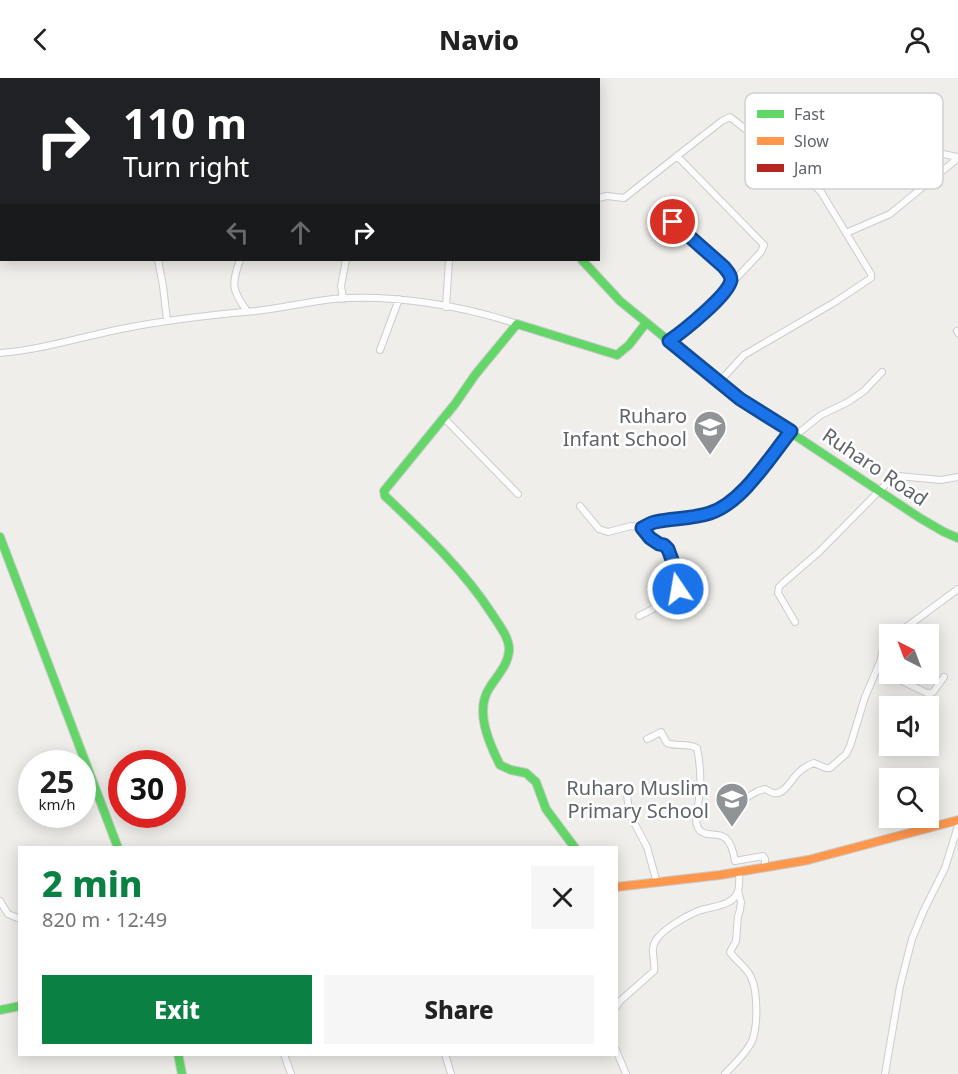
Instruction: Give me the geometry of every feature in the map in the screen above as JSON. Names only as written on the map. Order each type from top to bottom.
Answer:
[{"type":"main road","name":"Ruharo Road","points":[[583,261],[620,302],[740,399],[920,518],[958,538]]},
{"type":"main road","points":[[573,846],[546,809],[536,782],[526,773],[500,765],[488,735],[483,706],[486,693],[508,658],[509,652],[502,629],[477,590],[384,494],[385,488],[444,418],[516,324],[617,354],[622,353],[646,323]]},
{"type":"main road","points":[[0,537],[117,846]]},
{"type":"main road","points":[[0,548],[76,750]]},
{"type":"main road","points":[[96,802],[112,846]]},
{"type":"main road","points":[[618,887],[739,872],[808,860],[958,820]]},
{"type":"main road","points":[[0,1010],[18,1006]]},
{"type":"main road","points":[[172,1056],[176,1074]]},
{"type":"main road","points":[[178,1056],[182,1074]]},
{"type":"street","points":[[600,197],[607,195],[624,198],[730,117],[745,129]]},
{"type":"street","points":[[943,154],[958,157]]},
{"type":"street","points":[[669,341],[705,311],[761,252],[764,245],[677,156]]},
{"type":"street","points":[[943,170],[958,157]]},
{"type":"street","points":[[719,382],[744,355],[754,348],[870,280],[871,274],[818,189]]},
{"type":"street","points":[[846,233],[890,214],[920,189]]},
{"type":"street","points":[[673,222],[724,267],[730,275],[729,286]]},
{"type":"street","points":[[158,261],[167,320]]},
{"type":"street","points":[[240,261],[234,288],[237,298],[247,311]]},
{"type":"street","points":[[343,299],[341,286],[346,261]]},
{"type":"street","points":[[446,307],[449,261]]},
{"type":"street","points":[[0,353],[30,349],[167,320],[373,297],[446,307],[516,324]]},
{"type":"street","points":[[380,350],[399,299]]},
{"type":"street","points":[[580,506],[599,529],[608,532],[631,526],[642,528],[654,523],[710,513],[731,502],[794,433],[864,391],[882,372]]},
{"type":"street","points":[[444,418],[518,494]]},
{"type":"street","points":[[795,622],[778,593],[779,587],[819,552],[890,480],[898,476],[941,480],[958,477]]},
{"type":"street","points":[[639,616],[668,599],[678,589],[680,582],[668,549],[650,538],[642,528]]},
{"type":"street","points":[[911,624],[958,589]]},
{"type":"street","points":[[742,800],[758,790],[765,789],[774,794],[779,793],[808,765],[814,763],[830,768],[846,754],[879,662]]},
{"type":"street","points":[[877,669],[929,694],[944,677]]},
{"type":"street","points":[[647,739],[661,732],[667,743],[691,745],[697,748],[702,784],[696,817],[698,828],[702,832],[723,835],[728,839],[735,861],[763,856],[765,867]]},
{"type":"street","points":[[627,794],[629,813],[647,847],[657,883]]},
{"type":"street","points":[[885,1074],[900,986],[912,939],[945,868],[958,826]]},
{"type":"street","points":[[725,1074],[751,1043],[756,1010],[754,984],[749,974],[730,952],[736,941],[741,902],[738,891],[739,872]]},
{"type":"street","points":[[618,1004],[654,971],[652,950],[660,934],[699,911],[723,905],[731,900],[738,891]]},
{"type":"street","points":[[0,901],[8,914],[18,918]]},
{"type":"street","points":[[618,1055],[626,1074]]},
{"type":"street","points":[[285,1056],[291,1074]]},
{"type":"street","points":[[446,1056],[451,1074]]},
{"type":"traffic: fast","points":[[583,261],[620,301],[740,399],[920,518],[958,538]]},
{"type":"traffic: fast","points":[[574,846],[546,809],[536,782],[526,773],[500,765],[488,737],[483,716],[485,696],[504,666],[509,651],[508,641],[469,582],[385,496],[384,491],[517,324],[617,355],[629,345],[646,323]]},
{"type":"traffic: fast","points":[[0,537],[117,846]]},
{"type":"traffic: fast","points":[[0,1010],[18,1006]]},
{"type":"traffic: fast","points":[[178,1056],[182,1074]]},
{"type":"traffic: slow","points":[[618,887],[720,875],[808,860],[958,820]]},
{"type":"place","name":"Ruharo Infant School","points":[[710,456]]},
{"type":"place","name":"Ruharo Muslim Primary School","points":[[732,828]]},
{"type":"route","points":[[673,222],[724,267],[731,279],[729,286],[712,305],[685,330],[669,341],[740,399],[791,431],[731,502],[710,513],[654,523],[642,528],[650,538],[668,549],[680,582],[678,589]]}]
